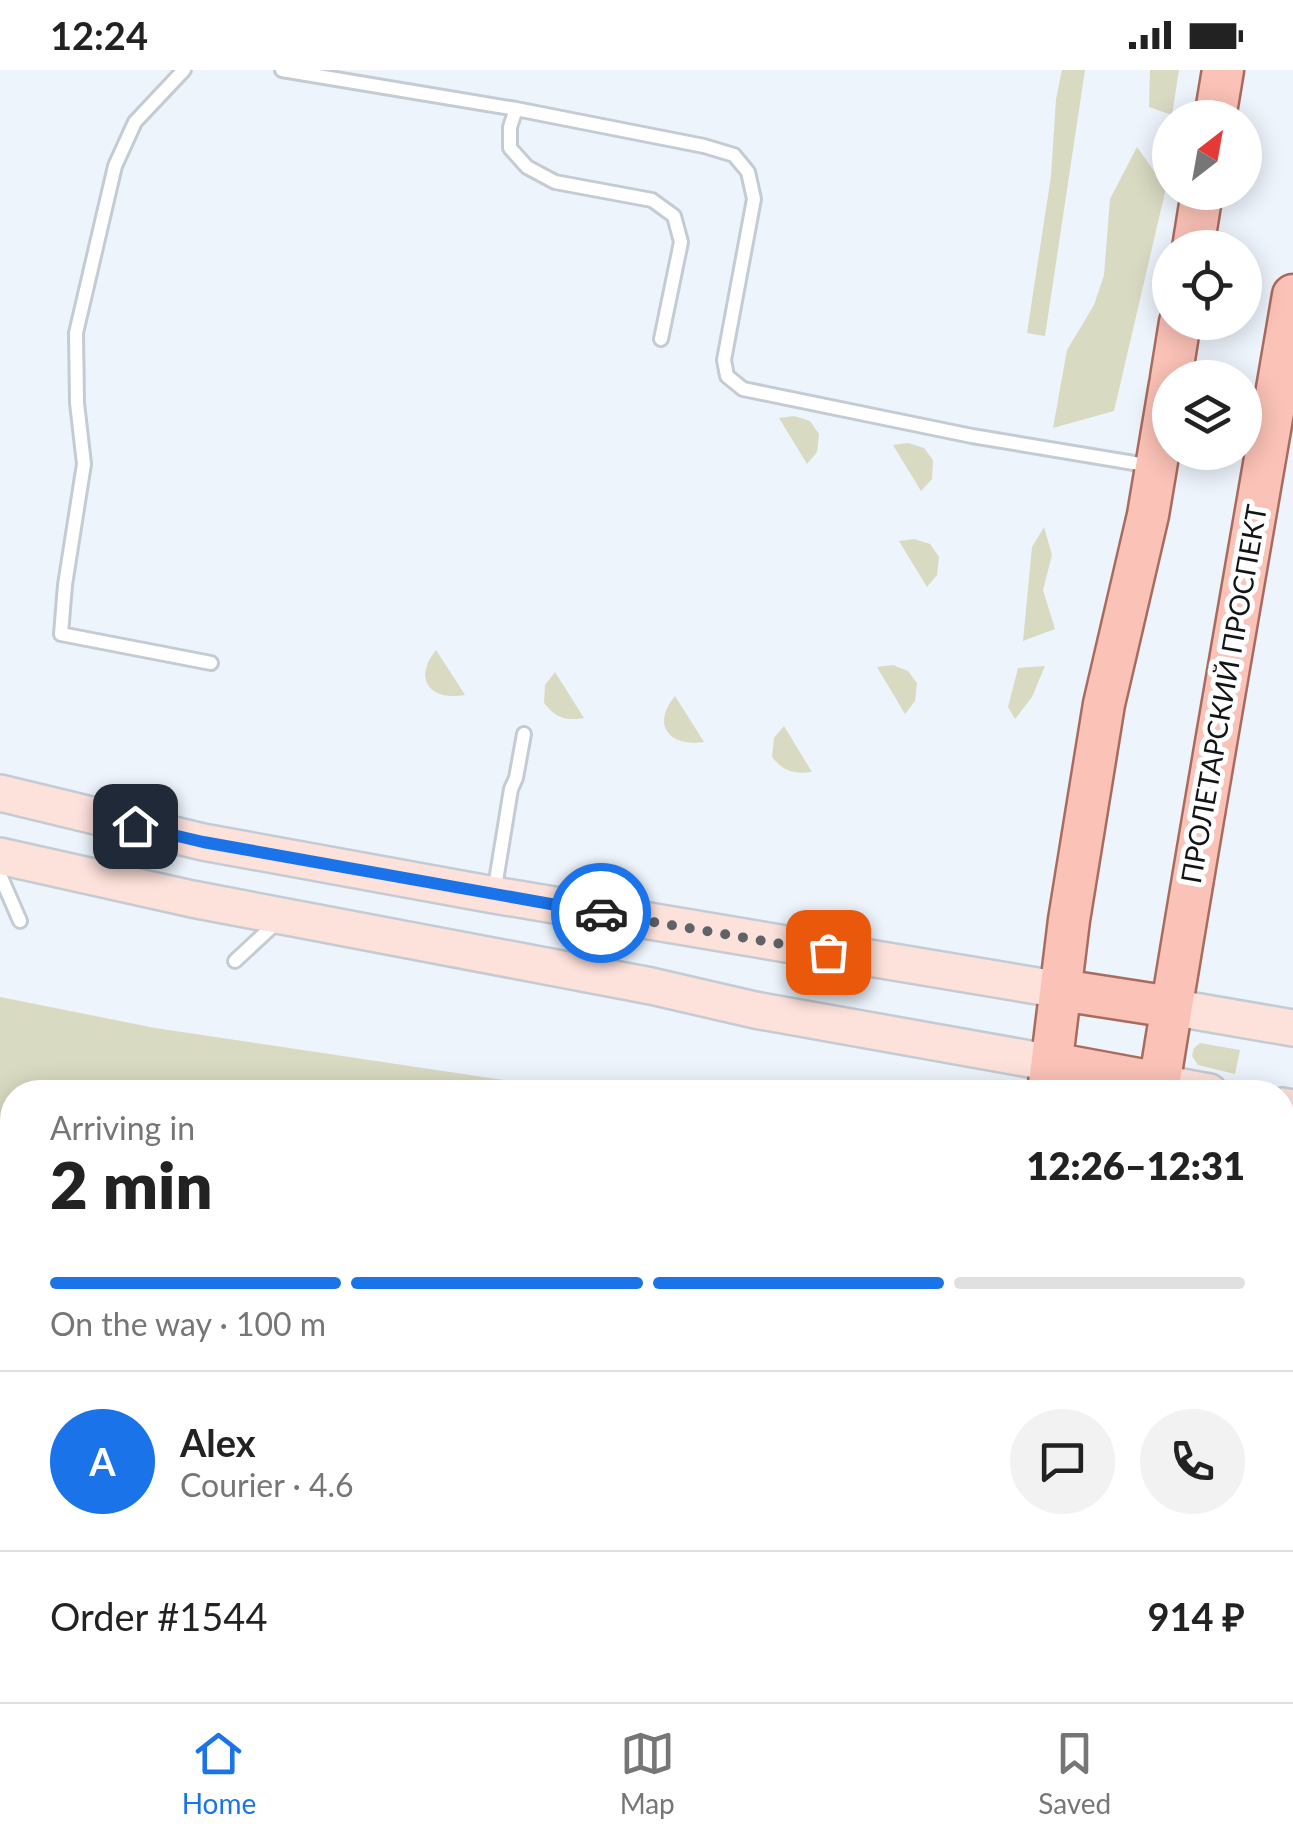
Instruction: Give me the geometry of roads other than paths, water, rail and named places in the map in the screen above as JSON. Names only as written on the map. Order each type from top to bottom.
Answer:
[{"type":"main road","points":[[1218,100],[1223,70]]},
{"type":"main road","name":"ПРОЛЕТАРСКИЙ ПРОСПЕКТ","points":[[1160,1080],[1285,387],[1293,295]]},
{"type":"main road","points":[[0,856],[192,899],[650,986],[1050,1078],[1069,920],[1104,704],[1155,470]]},
{"type":"main road","points":[[0,793],[203,842],[494,896],[1293,1028]]},
{"type":"lane","points":[[184,70],[135,122],[115,166],[76,333],[76,402],[84,464],[61,634],[210,662]]},
{"type":"lane","points":[[282,70],[516,109],[734,155],[748,172],[754,199],[724,360],[727,376],[743,390],[972,436],[1152,465]]},
{"type":"lane","points":[[516,109],[510,127],[510,148],[527,167],[555,182],[652,200],[674,216],[681,242],[661,339]]},
{"type":"lane","points":[[494,896],[524,734]]},
{"type":"lane","points":[[0,875],[20,920]]},
{"type":"lane","points":[[234,960],[282,916]]}]
